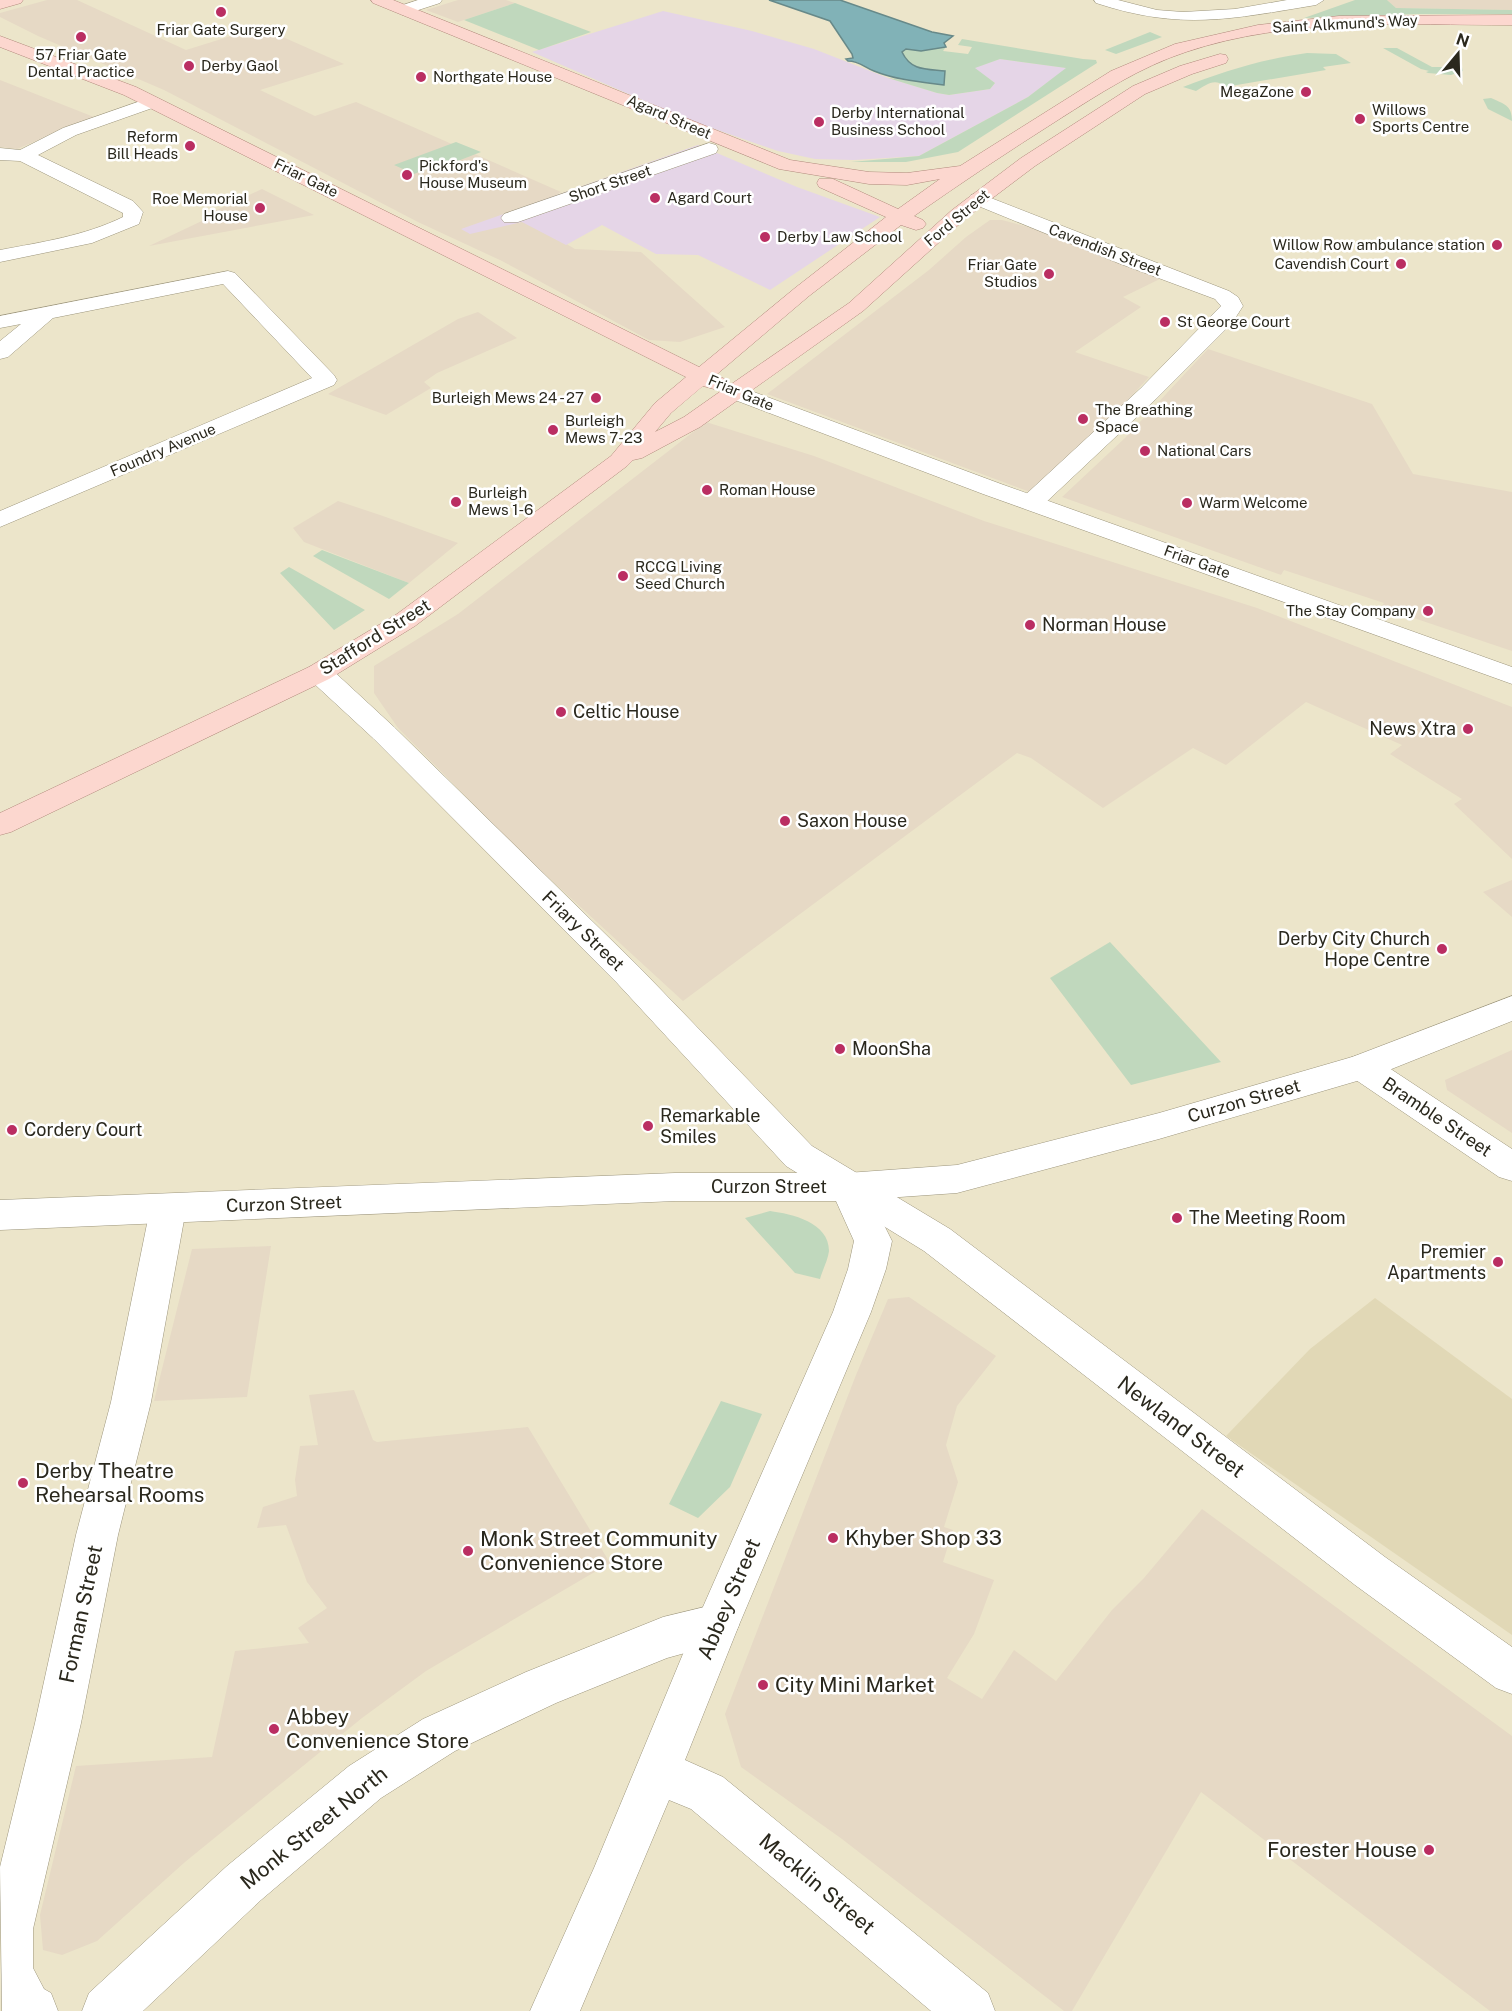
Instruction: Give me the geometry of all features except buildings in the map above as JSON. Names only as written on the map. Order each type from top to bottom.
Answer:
[{"type":"main road","points":[[0,4],[15,0]]},
{"type":"main road","name":"Agard Street","points":[[379,0],[786,165],[854,176],[907,179],[947,174],[971,167]]},
{"type":"main road","name":"Saint Alkmund's Way","points":[[1181,48],[1258,30],[1295,26],[1381,20],[1512,20]]},
{"type":"main road","points":[[1295,26],[1512,27]]},
{"type":"main road","name":"Friar Gate","points":[[4,45],[102,80],[152,102],[735,392]]},
{"type":"main road","name":"Ford Street","points":[[700,376],[802,292],[900,216],[971,167],[1117,75],[1181,48]]},
{"type":"main road","name":"Ford Street","points":[[619,461],[692,422],[856,307],[929,240],[978,199],[1028,162],[1139,90],[1201,65],[1233,56]]},
{"type":"main road","points":[[786,165],[900,216],[929,232],[929,240]]},
{"type":"main road","name":"Stafford Street","points":[[0,825],[319,673],[406,620],[619,461],[663,408],[700,376]]},
{"type":"street","points":[[403,10],[434,0]]},
{"type":"street","points":[[1102,0],[1145,14],[1188,19],[1274,3],[1316,0]]},
{"type":"street","points":[[24,156],[40,145],[64,134],[152,102]]},
{"type":"street","name":"Short Street","points":[[511,218],[709,149]]},
{"type":"street","points":[[0,154],[24,156],[126,205],[133,212],[132,220],[115,230],[0,256]]},
{"type":"street","name":"Cavendish Street","points":[[978,199],[1036,224],[1222,295],[1231,301],[1232,306],[1224,318],[1149,393],[1032,502]]},
{"type":"street","name":"Foundry Avenue","points":[[0,520],[326,380],[228,277],[47,313]]},
{"type":"street","points":[[0,322],[47,313]]},
{"type":"street","points":[[0,352],[47,313]]},
{"type":"street","name":"Friar Gate","points":[[735,392],[992,489],[1512,676]]},
{"type":"street","name":"Friary Street","points":[[319,673],[384,733],[628,975],[799,1156],[847,1187]]},
{"type":"street","name":"Curzon Street","points":[[0,1215],[675,1187],[847,1187],[957,1179],[1159,1126],[1362,1067],[1512,1008]]},
{"type":"street","name":"Bramble Street","points":[[1362,1067],[1512,1167]]},
{"type":"street","name":"Abbey Street","points":[[555,2011],[611,1885],[717,1625],[852,1312],[867,1269],[873,1241],[847,1187]]},
{"type":"street","name":"Newland Street","points":[[847,1187],[937,1240],[1361,1564],[1512,1674]]},
{"type":"street","name":"Forman Street","points":[[33,2011],[26,2007],[8,1971],[9,1929],[58,1723],[97,1535],[131,1401],[168,1209]]},
{"type":"street","name":"Monk Street North","points":[[107,2011],[244,1883],[365,1782],[439,1735],[542,1687],[663,1638],[717,1625]]},
{"type":"street","name":"Macklin Street","points":[[656,1771],[707,1793],[970,2011]]},
{"type":"shaded area","points":[[47,0],[77,0],[186,50],[260,27],[344,64],[260,90],[315,116],[356,102],[561,192],[522,218],[575,249],[641,252],[725,327],[680,342],[649,340],[502,261],[418,222],[164,90],[38,36],[0,17],[0,13]]},
{"type":"shaded area","points":[[458,0],[506,0],[515,3],[458,22],[426,10]]},
{"type":"shaded area","points":[[1387,0],[1512,0],[1512,10],[1396,8]]},
{"type":"shaded area","points":[[663,11],[752,31],[814,49],[888,78],[949,95],[990,89],[995,83],[974,68],[1000,59],[1067,68],[1028,97],[919,156],[854,160],[815,159],[778,151],[686,119],[532,52]]},
{"type":"shaded area","points":[[0,80],[94,117],[17,149],[0,147]]},
{"type":"shaded area","points":[[698,145],[797,187],[880,217],[770,290],[698,255],[656,254],[602,225],[566,245],[522,222],[470,234],[461,229]]},
{"type":"shaded area","points":[[262,189],[314,215],[149,246],[206,219],[204,216]]},
{"type":"shaded area","points":[[990,220],[1002,220],[1035,229],[1164,277],[1123,297],[1141,307],[1075,352],[1149,377],[1124,404],[1030,492],[767,394],[929,270],[966,237]]},
{"type":"shaded area","points":[[478,312],[517,338],[437,373],[424,382],[431,388],[386,415],[328,394],[458,319]]},
{"type":"shaded area","points":[[1208,349],[1372,404],[1413,474],[1512,492],[1512,651],[1381,607],[1384,603],[1284,570],[1281,575],[1062,497],[1125,438]]},
{"type":"shaded area","points":[[706,422],[814,456],[984,521],[1257,608],[1512,707],[1512,859],[1454,804],[1462,799],[1390,754],[1402,745],[1306,702],[1226,765],[1193,748],[1103,808],[1031,758],[1017,753],[683,1001],[526,857],[398,728],[374,693],[374,666],[458,614]]},
{"type":"shaded area","points":[[338,501],[458,543],[409,583],[304,542],[293,528]]},
{"type":"shaded area","points":[[1512,880],[1512,917],[1483,892]]},
{"type":"shaded area","points":[[1512,1050],[1512,1133],[1447,1090],[1445,1080]]},
{"type":"shaded area","points":[[271,1246],[247,1397],[154,1401],[192,1249]]},
{"type":"shaded area","points":[[909,1297],[996,1356],[957,1406],[946,1445],[958,1482],[944,1527],[953,1530],[943,1562],[994,1580],[974,1634],[947,1678],[982,1699],[1014,1650],[1056,1681],[1112,1610],[1144,1578],[1202,1509],[1512,1736],[1512,2011],[1490,2011],[1201,1792],[1072,2011],[1064,2011],[842,1839],[741,1767],[725,1714],[856,1375],[888,1299]]},
{"type":"shaded area","points":[[1375,1298],[1512,1399],[1512,1635],[1226,1436],[1310,1349]]},
{"type":"shaded area","points":[[354,1390],[373,1440],[377,1442],[528,1427],[610,1563],[426,1671],[362,1718],[185,1862],[97,1941],[62,1955],[43,1950],[40,1915],[76,1766],[212,1757],[235,1651],[309,1643],[298,1628],[327,1608],[307,1582],[286,1525],[257,1528],[263,1507],[297,1496],[295,1480],[300,1446],[318,1445],[309,1395]]},
{"type":"green space","points":[[1355,0],[1387,0],[1396,8],[1512,10],[1512,14],[1418,14],[1304,18]]},
{"type":"green space","points":[[515,3],[591,32],[539,50],[464,20]]},
{"type":"green space","points":[[1150,32],[1162,37],[1116,54],[1105,50]]},
{"type":"green space","points":[[962,39],[1096,60],[1097,63],[958,152],[906,162],[851,162],[919,156],[1028,97],[1066,68],[1000,59],[975,68],[995,83],[990,89],[949,95],[888,78],[944,85],[909,64],[902,52],[906,49],[921,51],[946,47],[943,51],[968,54],[972,47],[958,45]]},
{"type":"green space","points":[[1383,48],[1397,48],[1432,67],[1462,67],[1463,71],[1451,75],[1428,73],[1426,72],[1429,71]]},
{"type":"green space","points":[[1307,53],[1336,54],[1351,63],[1323,67],[1326,70],[1225,87],[1214,82],[1196,91],[1183,87],[1244,66]]},
{"type":"green space","points":[[1491,98],[1509,108],[1512,121],[1488,109],[1483,99]]},
{"type":"green space","points":[[456,142],[481,152],[432,171],[426,169],[414,174],[394,165]]},
{"type":"green space","points":[[322,550],[409,583],[389,599],[313,556]]},
{"type":"green space","points":[[289,567],[365,610],[334,630],[280,573]]},
{"type":"green space","points":[[1110,942],[1221,1062],[1131,1085],[1050,978]]},
{"type":"green space","points":[[770,1211],[808,1221],[823,1233],[829,1251],[820,1279],[795,1273],[745,1218]]},
{"type":"green space","points":[[721,1401],[762,1414],[730,1487],[698,1518],[669,1504]]},
{"type":"water","points":[[769,0],[840,0],[932,32],[953,36],[944,43],[946,47],[921,51],[906,49],[902,52],[915,66],[945,71],[944,85],[891,77],[848,61],[846,59],[853,58],[852,54],[830,21]]},
{"type":"place","name":"Friar Gate Surgery","points":[[221,12]]},
{"type":"place","name":"57 Friar Gate Dental Practice","points":[[81,37]]},
{"type":"place","name":"Derby Gaol","points":[[189,66]]},
{"type":"place","name":"Northgate House","points":[[421,77]]},
{"type":"place","name":"MegaZone","points":[[1306,92]]},
{"type":"place","name":"Willows Sports Centre","points":[[1360,119]]},
{"type":"place","name":"Derby International Business School","points":[[819,122]]},
{"type":"place","name":"Reform Bill Heads","points":[[190,146]]},
{"type":"place","name":"Pickford's House Museum","points":[[407,175]]},
{"type":"place","name":"Agard Court","points":[[655,198]]},
{"type":"place","name":"Roe Memorial House","points":[[260,208]]},
{"type":"place","name":"Derby Law School","points":[[765,237]]},
{"type":"place","name":"Willow Row ambulance station","points":[[1497,245]]},
{"type":"place","name":"Cavendish Court","points":[[1401,264]]},
{"type":"place","name":"Friar Gate Studios","points":[[1049,274]]},
{"type":"place","name":"St George Court","points":[[1165,322]]},
{"type":"place","name":"Burleigh Mews 24 - 27","points":[[596,398]]},
{"type":"place","name":"The Breathing Space","points":[[1083,419]]},
{"type":"place","name":"Burleigh Mews 7-23","points":[[553,430]]},
{"type":"place","name":"National Cars","points":[[1145,451]]},
{"type":"place","name":"Roman House","points":[[707,490]]},
{"type":"place","name":"Burleigh Mews 1-6","points":[[456,502]]},
{"type":"place","name":"Warm Welcome","points":[[1187,503]]},
{"type":"place","name":"RCCG Living Seed Church","points":[[623,576]]},
{"type":"place","name":"The Stay Company","points":[[1428,611]]},
{"type":"place","name":"Norman House","points":[[1030,625]]},
{"type":"place","name":"Celtic House","points":[[561,712]]},
{"type":"place","name":"News Xtra","points":[[1468,729]]},
{"type":"place","name":"Saxon House","points":[[785,821]]},
{"type":"place","name":"Derby City Church Hope Centre","points":[[1442,949]]},
{"type":"place","name":"MoonSha","points":[[840,1049]]},
{"type":"place","name":"Remarkable Smiles","points":[[648,1126]]},
{"type":"place","name":"Cordery Court","points":[[12,1130]]},
{"type":"place","name":"The Meeting Room","points":[[1177,1218]]},
{"type":"place","name":"Premier Apartments","points":[[1498,1262]]},
{"type":"place","name":"Derby Theatre Rehearsal Rooms","points":[[23,1483]]},
{"type":"place","name":"Khyber Shop 33","points":[[833,1538]]},
{"type":"place","name":"Monk Street Community Convenience Store","points":[[468,1551]]},
{"type":"place","name":"City Mini Market","points":[[763,1685]]},
{"type":"place","name":"Abbey Convenience Store","points":[[274,1729]]},
{"type":"place","name":"Forester House","points":[[1429,1850]]}]
